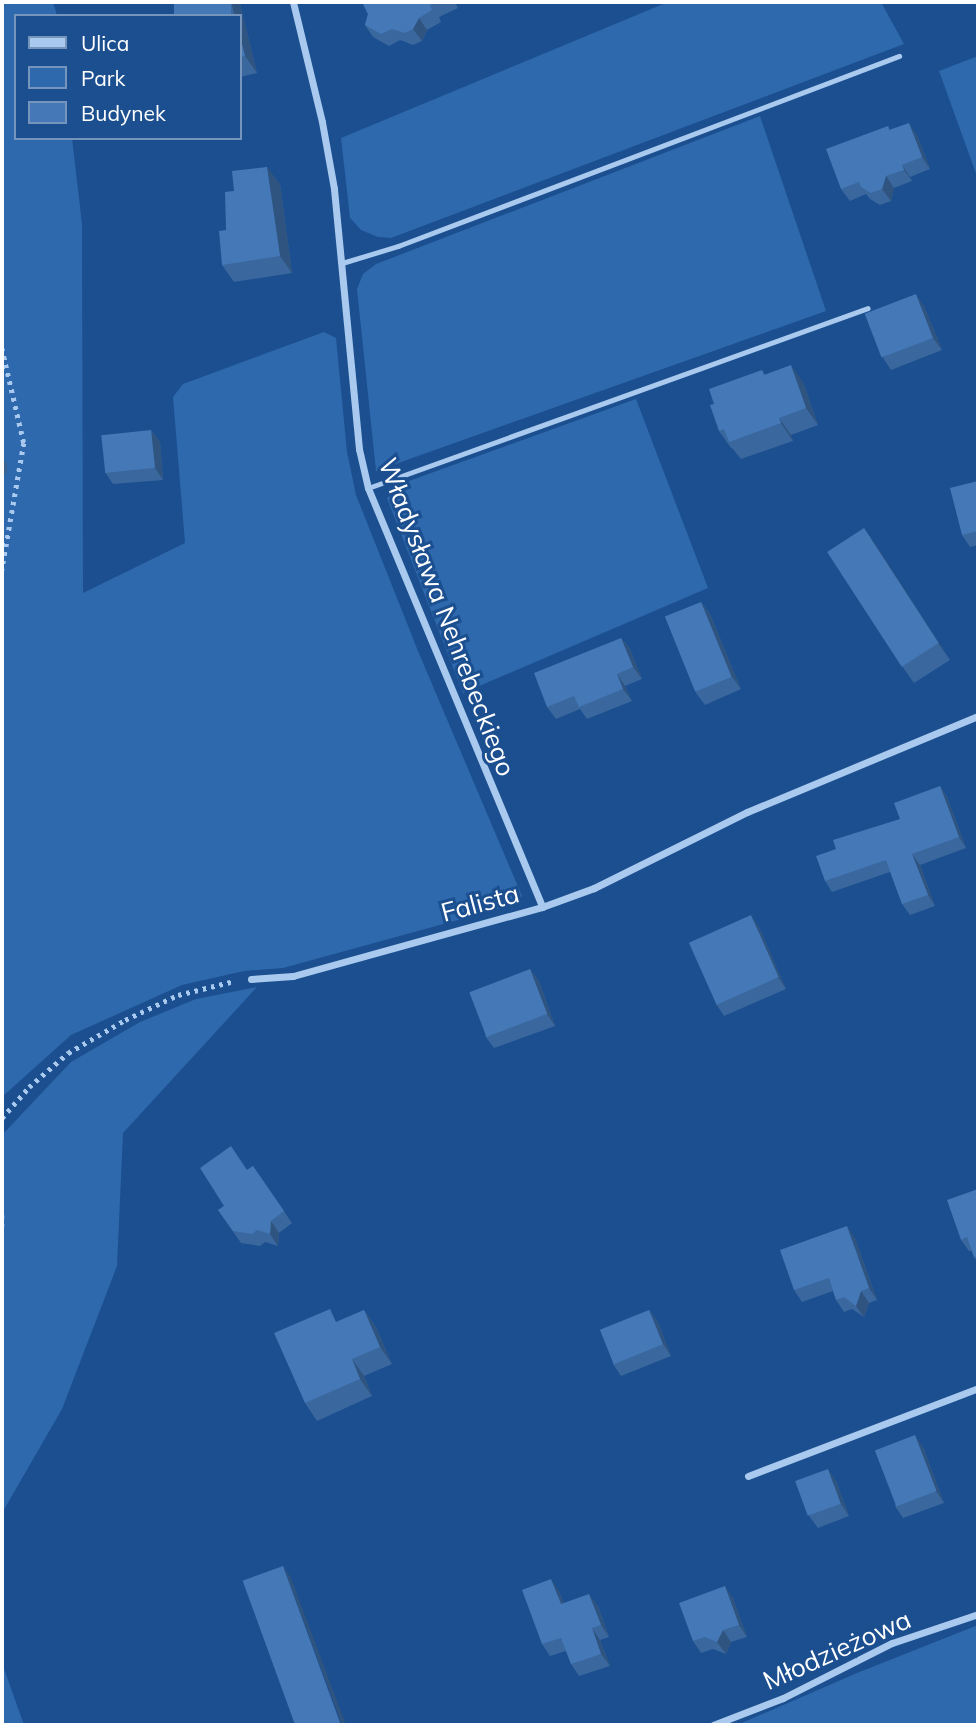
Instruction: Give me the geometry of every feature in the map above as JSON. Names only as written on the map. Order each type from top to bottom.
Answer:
[{"type":"street","name":"Władysława Nehrebeckiego","points":[[293,2],[322,122],[342,263],[359,449],[368,488],[542,907]]},
{"type":"street","name":"Falista","points":[[251,979],[293,976],[542,907],[594,888],[747,812],[978,716]]},
{"type":"street","points":[[748,1476],[978,1388]]},
{"type":"street","name":"Młodzieżowa","points":[[713,1725],[783,1698],[891,1643],[978,1614]]},
{"type":"lane","points":[[342,263],[398,246],[899,56]]},
{"type":"lane","points":[[368,488],[868,308]]},
{"type":"path","points":[[2,348],[24,443],[2,570]]},
{"type":"path","points":[[2,1118],[29,1087],[68,1053],[125,1020],[178,995],[251,979]]},
{"type":"path","points":[[2,1215],[2,1227]]},
{"type":"green space","points":[[2,2],[53,2],[56,14],[14,14],[14,140],[72,140],[82,224],[83,593],[185,543],[173,397],[183,384],[324,332],[336,338],[347,452],[356,495],[418,651],[522,896],[516,904],[283,968],[244,971],[182,985],[71,1035],[2,1097]]},
{"type":"green space","points":[[668,2],[881,2],[904,44],[391,238],[378,237],[361,230],[350,218],[341,138]]},
{"type":"green space","points":[[978,56],[978,179],[939,71]]},
{"type":"green space","points":[[760,116],[826,311],[376,471],[357,289],[363,274],[376,264]]},
{"type":"green space","points":[[636,399],[708,588],[463,693],[387,498],[395,486]]},
{"type":"green space","points":[[257,987],[123,1133],[117,1266],[62,1409],[2,1513],[2,1135],[71,1062],[140,1022],[196,999]]},
{"type":"green space","points":[[978,1625],[978,1725],[737,1725],[857,1673]]},
{"type":"green space","points":[[2,1663],[24,1725],[2,1725]]},
{"type":"building","points":[[174,2],[231,2],[231,14],[174,14]]},
{"type":"building","points":[[362,2],[438,2],[430,5],[432,10],[419,18],[413,29],[405,33],[392,29],[381,34],[365,25],[368,14]]},
{"type":"building","points":[[909,123],[922,157],[902,165],[904,170],[886,176],[882,189],[871,193],[861,187],[859,182],[841,189],[826,149],[888,126],[889,130]]},
{"type":"building","points":[[267,167],[280,256],[222,265],[219,231],[226,230],[225,192],[234,191],[232,171]]},
{"type":"building","points":[[916,294],[933,338],[881,358],[865,314]]},
{"type":"building","points":[[791,365],[806,408],[779,418],[781,423],[729,442],[724,429],[719,431],[710,405],[714,404],[709,389],[762,370],[764,375]]},
{"type":"building","points":[[151,430],[155,468],[105,473],[101,435]]},
{"type":"building","points":[[978,481],[978,531],[962,535],[950,488]]},
{"type":"building","points":[[864,528],[939,643],[902,667],[827,552]]},
{"type":"building","points":[[701,602],[731,677],[695,692],[665,617]]},
{"type":"building","points":[[621,638],[633,667],[617,674],[623,689],[579,707],[574,696],[547,707],[534,673]]},
{"type":"building","points":[[940,786],[959,837],[912,854],[928,895],[902,904],[886,860],[825,881],[816,856],[836,849],[833,840],[900,819],[894,803]]},
{"type":"building","points":[[751,915],[779,977],[717,1005],[689,943]]},
{"type":"building","points":[[530,969],[547,1014],[487,1037],[469,992]]},
{"type":"building","points":[[231,1146],[247,1170],[253,1166],[284,1211],[271,1221],[270,1234],[257,1230],[252,1234],[233,1231],[218,1210],[224,1206],[200,1168]]},
{"type":"building","points":[[978,1189],[978,1256],[974,1257],[967,1237],[961,1240],[947,1200]]},
{"type":"building","points":[[847,1226],[869,1288],[861,1291],[856,1306],[844,1297],[836,1300],[829,1278],[794,1290],[780,1250]]},
{"type":"building","points":[[330,1309],[336,1322],[364,1310],[380,1347],[352,1359],[360,1379],[305,1403],[274,1333]]},
{"type":"building","points":[[649,1310],[663,1344],[614,1364],[600,1330]]},
{"type":"building","points":[[915,1435],[937,1491],[896,1506],[875,1450]]},
{"type":"building","points":[[828,1469],[841,1504],[808,1516],[795,1481]]},
{"type":"building","points":[[283,1566],[341,1725],[295,1725],[243,1581]]},
{"type":"building","points":[[551,1579],[561,1604],[589,1594],[601,1625],[592,1628],[601,1654],[571,1664],[561,1638],[542,1644],[522,1590]]},
{"type":"building","points":[[725,1586],[739,1625],[723,1630],[717,1642],[705,1637],[693,1641],[679,1603]]},
{"type":"waterway","points":[[2,465],[2,471]]}]
